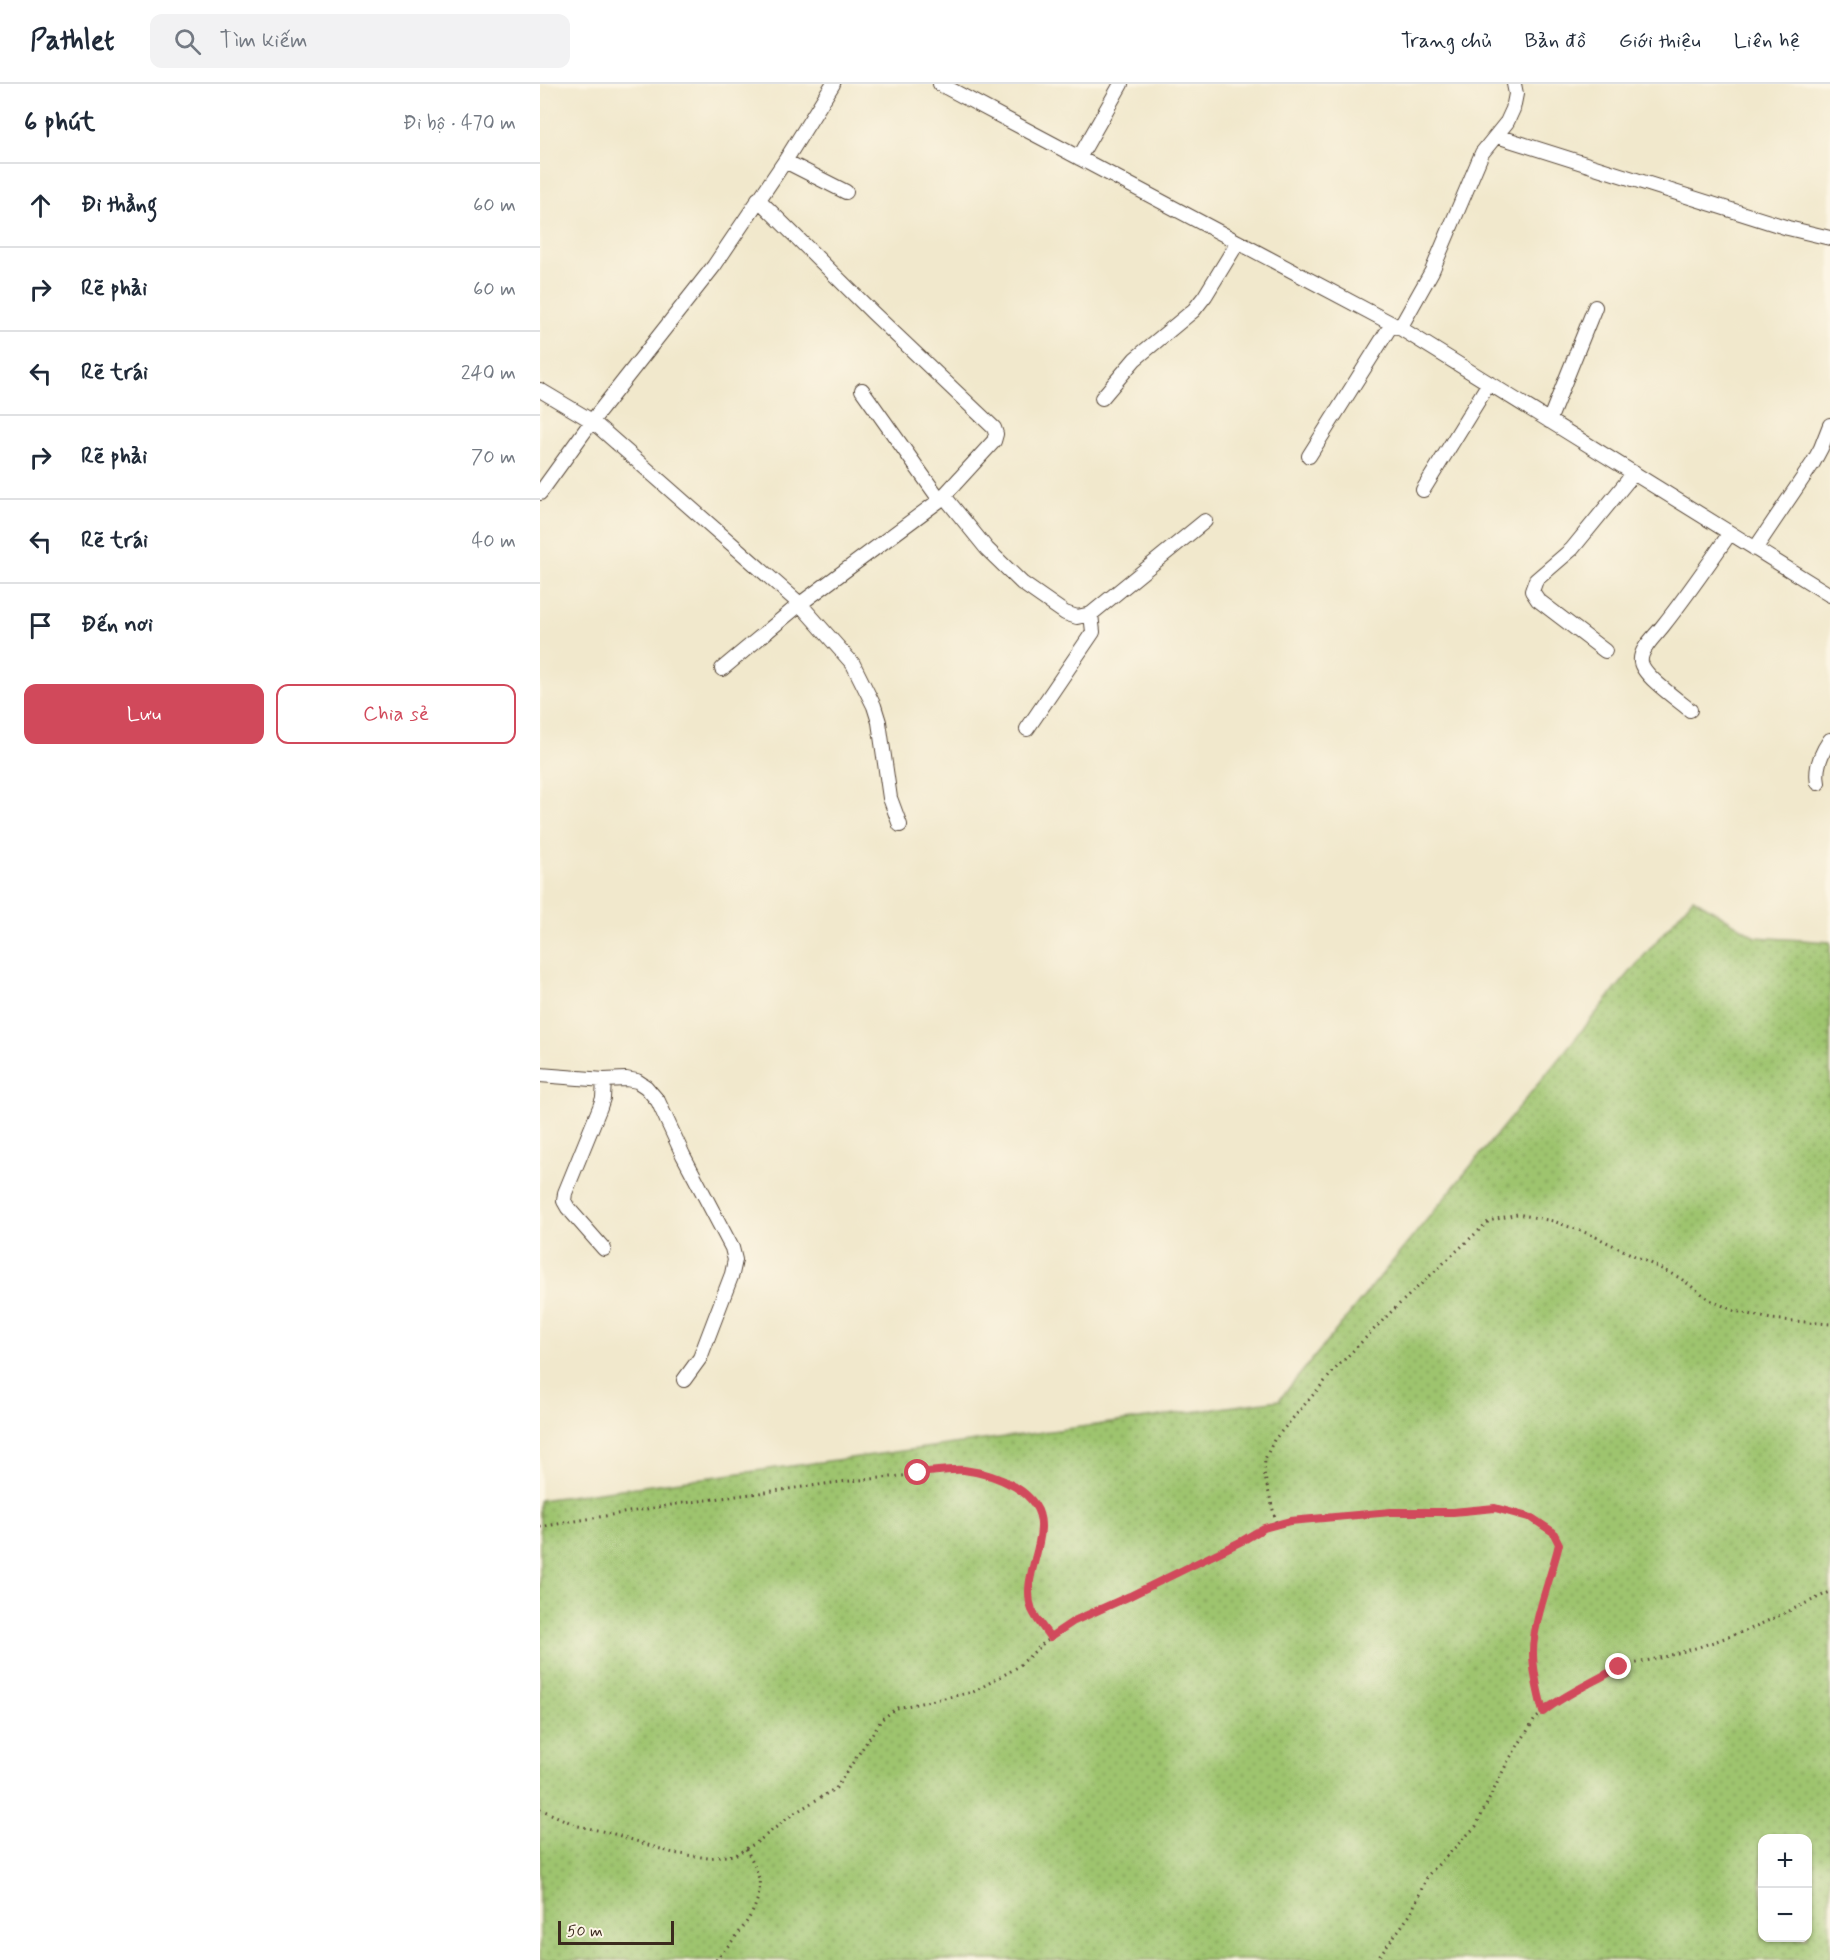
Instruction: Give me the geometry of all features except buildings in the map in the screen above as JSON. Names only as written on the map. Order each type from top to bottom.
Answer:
[{"type":"street","points":[[540,493],[592,421],[714,266],[785,161],[833,84]]},
{"type":"street","points":[[940,84],[1396,326],[1830,595]]},
{"type":"street","points":[[1079,158],[1121,84]]},
{"type":"street","points":[[1309,456],[1432,271],[1474,167],[1490,142],[1508,122],[1516,94],[1514,84]]},
{"type":"street","points":[[1497,136],[1788,228],[1830,238]]},
{"type":"street","points":[[785,161],[846,192]]},
{"type":"street","points":[[722,669],[800,604],[942,498],[994,441],[996,434],[994,428],[758,199]]},
{"type":"street","points":[[1102,398],[1135,359],[1194,310],[1238,242]]},
{"type":"street","points":[[1549,421],[1595,307]]},
{"type":"street","points":[[1423,490],[1489,383]]},
{"type":"street","points":[[540,390],[592,421],[800,604],[853,664],[874,706],[879,722],[890,798],[900,825]]},
{"type":"street","points":[[862,390],[942,498],[987,549],[1022,583],[1065,613],[1077,617],[1091,614],[1205,521]]},
{"type":"street","points":[[1755,549],[1813,463],[1830,425]]},
{"type":"street","points":[[1605,651],[1538,600],[1532,591],[1536,580],[1572,549],[1634,473]]},
{"type":"street","points":[[1690,710],[1651,676],[1642,666],[1640,659],[1643,651],[1730,533]]},
{"type":"street","points":[[1027,729],[1094,632],[1091,614]]},
{"type":"street","points":[[1818,783],[1816,775],[1830,740]]},
{"type":"street","points":[[540,1075],[637,1081],[646,1086],[658,1101],[683,1155],[732,1248],[735,1260],[732,1274],[700,1358],[684,1380]]},
{"type":"street","points":[[604,1080],[603,1098],[565,1193],[564,1201],[604,1249]]},
{"type":"path","points":[[1276,1522],[1264,1473],[1265,1459],[1274,1440],[1353,1350],[1489,1221],[1517,1214],[1553,1221],[1592,1235],[1680,1278],[1710,1300],[1735,1311],[1771,1319],[1830,1324]]},
{"type":"path","points":[[540,1527],[677,1504],[817,1485],[963,1470],[1000,1478],[1026,1494],[1039,1509],[1041,1527],[1038,1548],[1031,1570],[1029,1593],[1032,1611],[1050,1637]]},
{"type":"path","points":[[540,1809],[578,1826],[611,1833],[673,1853],[708,1858],[735,1855],[756,1843],[793,1814],[836,1788],[882,1719],[897,1708],[973,1692],[1018,1667],[1050,1637],[1074,1621],[1130,1596],[1264,1528],[1290,1521],[1391,1512],[1453,1512],[1495,1508],[1532,1518],[1553,1532],[1559,1544],[1533,1651],[1535,1682],[1543,1712]]},
{"type":"path","points":[[1376,1960],[1410,1915],[1428,1875],[1476,1826],[1508,1761],[1535,1719],[1543,1712],[1557,1701],[1619,1667],[1664,1657],[1748,1630],[1830,1592]]},
{"type":"path","points":[[716,1960],[750,1917],[758,1900],[759,1879],[746,1849]]},
{"type":"green space","points":[[1693,898],[1756,937],[1830,942],[1830,1960],[540,1960],[540,1500],[1279,1400]]},
{"type":"route","points":[[918,1473],[963,1470],[1000,1478],[1026,1494],[1039,1509],[1041,1527],[1038,1548],[1031,1570],[1029,1593],[1032,1611],[1050,1637],[1074,1621],[1130,1596],[1264,1528],[1290,1521],[1391,1512],[1453,1512],[1495,1508],[1532,1518],[1553,1532],[1559,1544],[1533,1651],[1535,1682],[1543,1712],[1557,1701],[1619,1667]]}]
